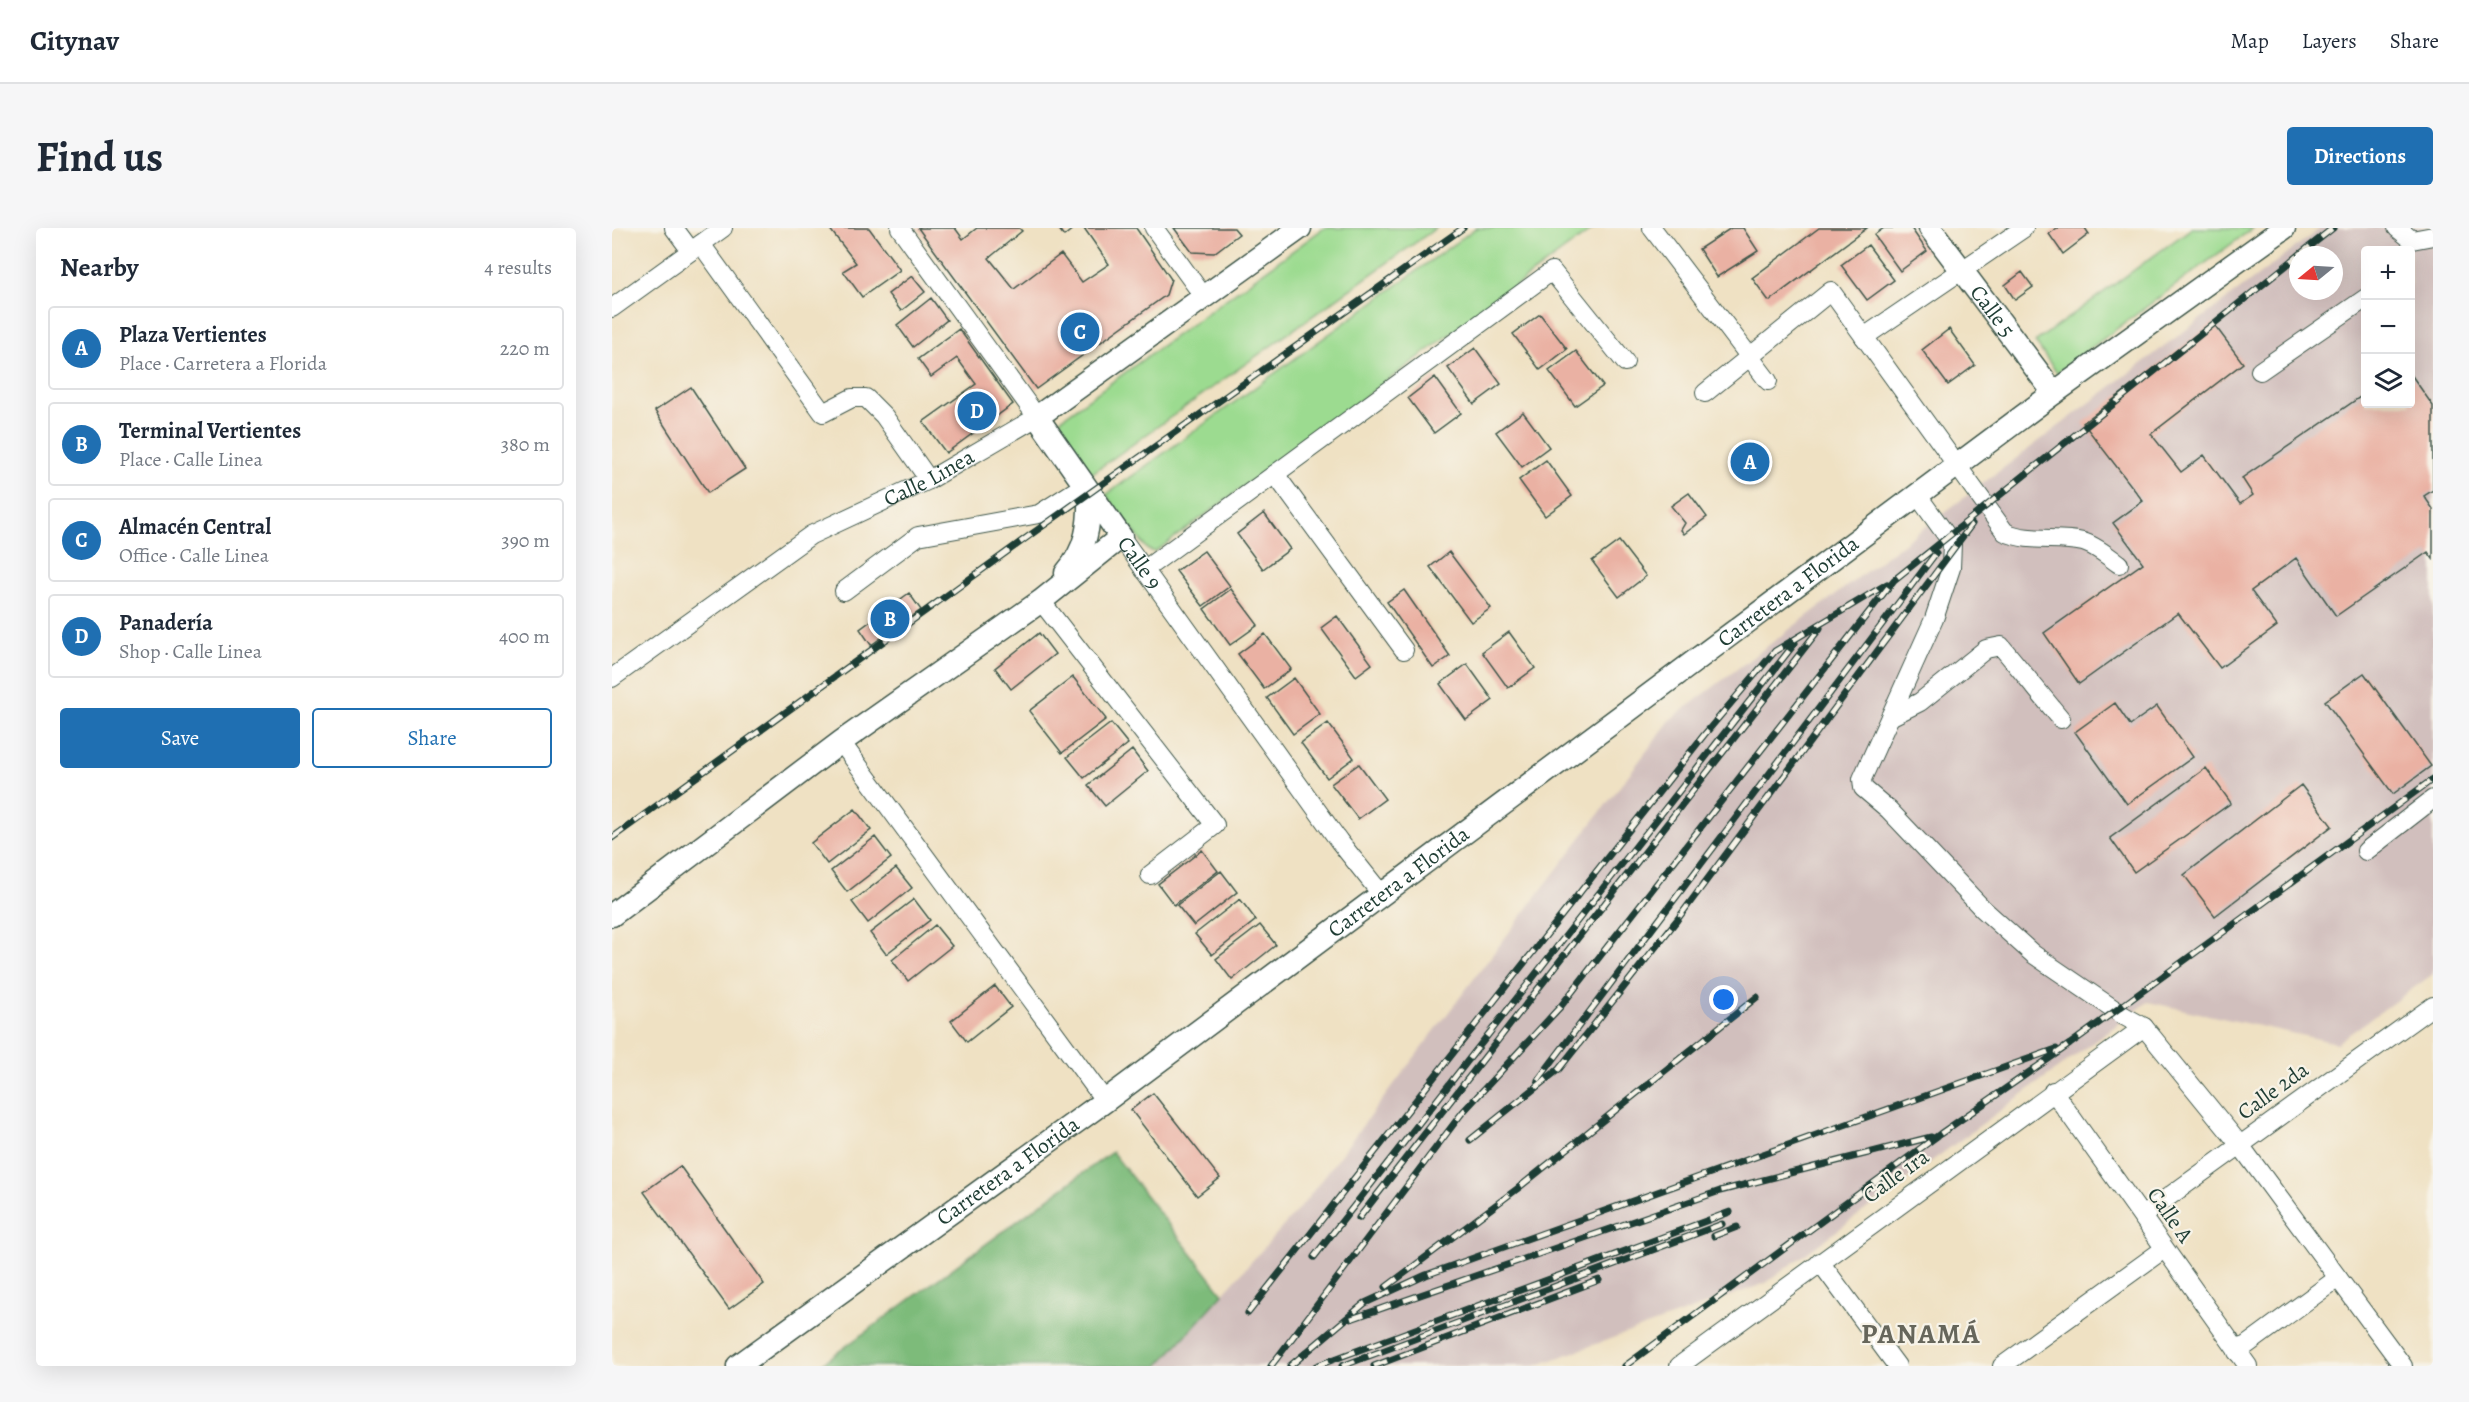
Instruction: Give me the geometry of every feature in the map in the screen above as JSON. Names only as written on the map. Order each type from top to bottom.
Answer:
[{"type":"main road","name":"Calle Linea","points":[[1037,417],[1300,228]]},
{"type":"main road","name":"Calle 5","points":[[1930,228],[2054,393]]},
{"type":"main road","name":"Carretera a Florida","points":[[738,1366],[1105,1101],[1918,496],[1956,465],[2284,228]]},
{"type":"main road","name":"Calle 9","points":[[1037,417],[1121,537]]},
{"type":"main road","points":[[1041,601],[1072,566],[1083,547],[1090,522],[1086,490]]},
{"type":"main road","points":[[612,915],[841,742],[1041,601],[1121,537]]},
{"type":"street","points":[[674,228],[696,248],[823,412],[852,398],[866,398],[884,416],[928,480]]},
{"type":"street","points":[[612,308],[723,228]]},
{"type":"street","name":"Calle 9","points":[[900,228],[1037,417]]},
{"type":"street","points":[[1154,228],[1204,297]]},
{"type":"street","points":[[1652,228],[1768,381]]},
{"type":"street","points":[[1864,337],[2024,228]]},
{"type":"street","points":[[2397,228],[2408,245],[2433,236]]},
{"type":"street","points":[[1144,570],[1552,271],[1626,362]]},
{"type":"street","points":[[1706,393],[1832,291],[2005,532],[2020,539],[2037,537],[2085,542],[2119,564]]},
{"type":"street","points":[[2260,371],[2363,300]]},
{"type":"street","name":"Calle Linea","points":[[612,678],[810,535],[928,480],[1037,417]]},
{"type":"street","points":[[1275,474],[1404,650]]},
{"type":"street","points":[[844,591],[918,536],[1039,514],[1086,490]]},
{"type":"street","points":[[1918,496],[1952,543],[1951,568],[1934,619],[1862,778],[1863,788],[1890,810],[1983,909],[2033,954],[2144,1027],[2240,1145],[2403,1366]]},
{"type":"street","name":"Calle 9","points":[[1121,537],[1339,841],[1382,895]]},
{"type":"street","points":[[1041,601],[1215,825],[1150,875]]},
{"type":"street","points":[[1890,717],[1920,702],[1986,649],[2001,646],[2061,719]]},
{"type":"street","points":[[841,742],[1105,1101]]},
{"type":"street","points":[[2366,851],[2433,799]]},
{"type":"street","name":"Calle 2da","points":[[2142,1216],[2433,1006]]},
{"type":"street","name":"Calle 1ra","points":[[1679,1366],[2053,1091],[2144,1027]]},
{"type":"street","name":"Calle A","points":[[2053,1091],[2242,1359]]},
{"type":"street","points":[[2002,1366],[2164,1249]]},
{"type":"street","points":[[1820,1262],[1897,1366]]},
{"type":"street","points":[[2242,1359],[2338,1278]]},
{"type":"shaded area","points":[[2321,228],[2433,228],[2433,974],[2337,1043],[2148,1002],[1766,1283],[1535,1366],[1158,1366],[1304,1203],[1671,719],[2289,252],[2289,300],[2343,300],[2343,246],[2297,246]]},
{"type":"green space","points":[[1324,228],[1436,228],[1091,474],[1057,422]]},
{"type":"green space","points":[[1476,228],[1594,228],[1155,552],[1148,550],[1106,495]]},
{"type":"green space","points":[[2192,228],[2253,228],[2057,373],[2035,342]]},
{"type":"green space","points":[[1112,1152],[1223,1294],[1158,1366],[819,1366]]},
{"type":"building","points":[[829,228],[869,228],[900,270],[862,297],[843,271],[856,263]]},
{"type":"building","points":[[918,228],[955,228],[963,239],[977,228],[1019,228],[1022,231],[989,258],[1014,289],[1061,254],[1082,282],[1109,264],[1084,228],[1136,228],[1171,279],[1166,295],[1036,389]]},
{"type":"building","points":[[1058,228],[1074,228],[1064,236]]},
{"type":"building","points":[[1174,228],[1234,228],[1239,234],[1214,253],[1192,252]]},
{"type":"building","points":[[1731,228],[1743,228],[1758,251],[1717,277],[1699,249]]},
{"type":"building","points":[[1819,228],[1867,228],[1769,301],[1752,278]]},
{"type":"building","points":[[1884,228],[1911,228],[1927,251],[1900,271],[1874,235]]},
{"type":"building","points":[[2057,228],[2085,228],[2089,234],[2063,254],[2049,234]]},
{"type":"building","points":[[1868,245],[1894,280],[1867,300],[1841,265]]},
{"type":"building","points":[[2022,272],[2033,287],[2015,300],[2005,285]]},
{"type":"building","points":[[912,276],[925,292],[901,311],[888,294]]},
{"type":"building","points":[[931,298],[947,320],[913,347],[897,325]]},
{"type":"building","points":[[1540,314],[1567,349],[1540,370],[1513,334]]},
{"type":"building","points":[[2213,323],[2243,363],[2151,434],[2181,472],[2204,455],[2240,504],[2253,495],[2242,478],[2361,396],[2361,408],[2415,408],[2415,380],[2433,406],[2433,490],[2424,496],[2433,509],[2433,559],[2428,552],[2336,616],[2296,558],[2251,591],[2277,626],[2220,668],[2178,613],[2079,684],[2044,633],[2143,563],[2113,523],[2143,501],[2083,423]]},
{"type":"building","points":[[959,329],[1013,404],[946,453],[923,422],[976,384],[957,358],[931,377],[918,359]]},
{"type":"building","points":[[1949,329],[1975,365],[1948,385],[1922,350]]},
{"type":"building","points":[[1475,348],[1501,384],[1474,404],[1448,368]]},
{"type":"building","points":[[1576,351],[1603,386],[1575,406],[1549,371]]},
{"type":"building","points":[[1435,377],[1461,413],[1434,433],[1408,398]]},
{"type":"building","points":[[691,387],[745,469],[708,493],[655,411]]},
{"type":"building","points":[[1523,412],[1549,447],[1522,467],[1496,432]]},
{"type":"building","points":[[1546,460],[1572,496],[1545,516],[1519,480]]},
{"type":"building","points":[[1689,493],[1707,517],[1684,534],[1681,530],[1685,523],[1671,506]]},
{"type":"building","points":[[1264,513],[1290,549],[1263,569],[1237,534]]},
{"type":"building","points":[[1619,541],[1646,576],[1619,597],[1592,561]]},
{"type":"building","points":[[1204,551],[1230,586],[1203,606],[1176,571]]},
{"type":"building","points":[[1449,552],[1491,608],[1471,622],[1430,567]]},
{"type":"building","points":[[1231,589],[1258,625],[1230,645],[1204,609]]},
{"type":"building","points":[[1404,590],[1450,656],[1433,668],[1387,602]]},
{"type":"building","points":[[909,593],[921,610],[871,645],[860,629]]},
{"type":"building","points":[[1337,616],[1372,664],[1356,676],[1321,628]]},
{"type":"building","points":[[1509,632],[1535,668],[1508,688],[1482,652]]},
{"type":"building","points":[[1039,633],[1055,654],[1011,689],[995,668]]},
{"type":"building","points":[[1265,634],[1291,669],[1264,689],[1238,654]]},
{"type":"building","points":[[1467,664],[1493,700],[1466,720],[1440,684]]},
{"type":"building","points":[[2364,673],[2431,766],[2393,794],[2325,701]]},
{"type":"building","points":[[1073,677],[1106,719],[1062,753],[1029,711]]},
{"type":"building","points":[[1294,678],[1320,714],[1293,734],[1267,698]]},
{"type":"building","points":[[2115,703],[2130,725],[2157,706],[2193,757],[2127,804],[2075,732]]},
{"type":"building","points":[[1111,723],[1128,744],[1084,778],[1067,757]]},
{"type":"building","points":[[1328,723],[1354,758],[1327,778],[1301,743]]},
{"type":"building","points":[[1132,750],[1148,771],[1105,806],[1088,785]]},
{"type":"building","points":[[1359,764],[1385,799],[1358,819],[1331,784]]},
{"type":"building","points":[[2206,768],[2231,803],[2134,872],[2110,838]]},
{"type":"building","points":[[2301,785],[2332,826],[2215,916],[2184,875]]},
{"type":"building","points":[[855,809],[871,830],[827,864],[811,843]]},
{"type":"building","points":[[875,837],[891,858],[847,892],[831,871]]},
{"type":"building","points":[[1202,850],[1218,871],[1174,905],[1158,884]]},
{"type":"building","points":[[896,868],[912,888],[868,923],[852,902]]},
{"type":"building","points":[[1221,871],[1237,892],[1194,926],[1177,905]]},
{"type":"building","points":[[914,899],[930,920],[886,954],[870,933]]},
{"type":"building","points":[[1240,899],[1256,920],[1212,955],[1195,934]]},
{"type":"building","points":[[935,925],[952,946],[908,981],[892,960]]},
{"type":"building","points":[[1260,925],[1276,945],[1232,980],[1216,959]]},
{"type":"building","points":[[995,986],[1011,1007],[967,1042],[951,1021]]},
{"type":"building","points":[[1153,1093],[1220,1178],[1197,1196],[1131,1110]]},
{"type":"building","points":[[680,1166],[764,1284],[729,1309],[644,1192]]},
{"type":"railway","points":[[612,838],[1033,533],[1463,228]]},
{"type":"railway","points":[[2310,246],[2333,228]]},
{"type":"railway","points":[[1271,1366],[1462,1113],[1561,1006],[1894,580],[2289,263]]},
{"type":"railway","points":[[1470,1140],[1559,1069],[1677,920],[1972,524]]},
{"type":"railway","points":[[1538,1080],[1936,553]]},
{"type":"railway","points":[[1248,1313],[1704,735],[1775,651],[1887,584]]},
{"type":"railway","points":[[1359,1218],[1820,628]]},
{"type":"railway","points":[[1314,1257],[1795,643]]},
{"type":"railway","points":[[1625,1366],[1940,1134],[2070,1044],[2433,779]]},
{"type":"railway","points":[[1386,1287],[1517,1189],[1757,997]]},
{"type":"railway","points":[[1290,1366],[1365,1303],[1426,1275],[2056,1049]]},
{"type":"railway","points":[[1351,1319],[1720,1191],[1931,1137]]},
{"type":"railway","points":[[1316,1366],[1730,1212]]},
{"type":"railway","points":[[1342,1366],[1722,1224]]},
{"type":"railway","points":[[1714,1236],[1737,1227]]},
{"type":"railway","points":[[1374,1366],[1599,1280]]},
{"type":"place","name":"Almacén Central","points":[[1080,332]]},
{"type":"place","name":"Panadería","points":[[977,411]]},
{"type":"place","name":"Plaza Vertientes","points":[[1750,462]]},
{"type":"place","name":"Terminal Vertientes","points":[[890,619]]},
{"type":"district","name":"PANAMÁ","points":[[1921,1334]]}]
